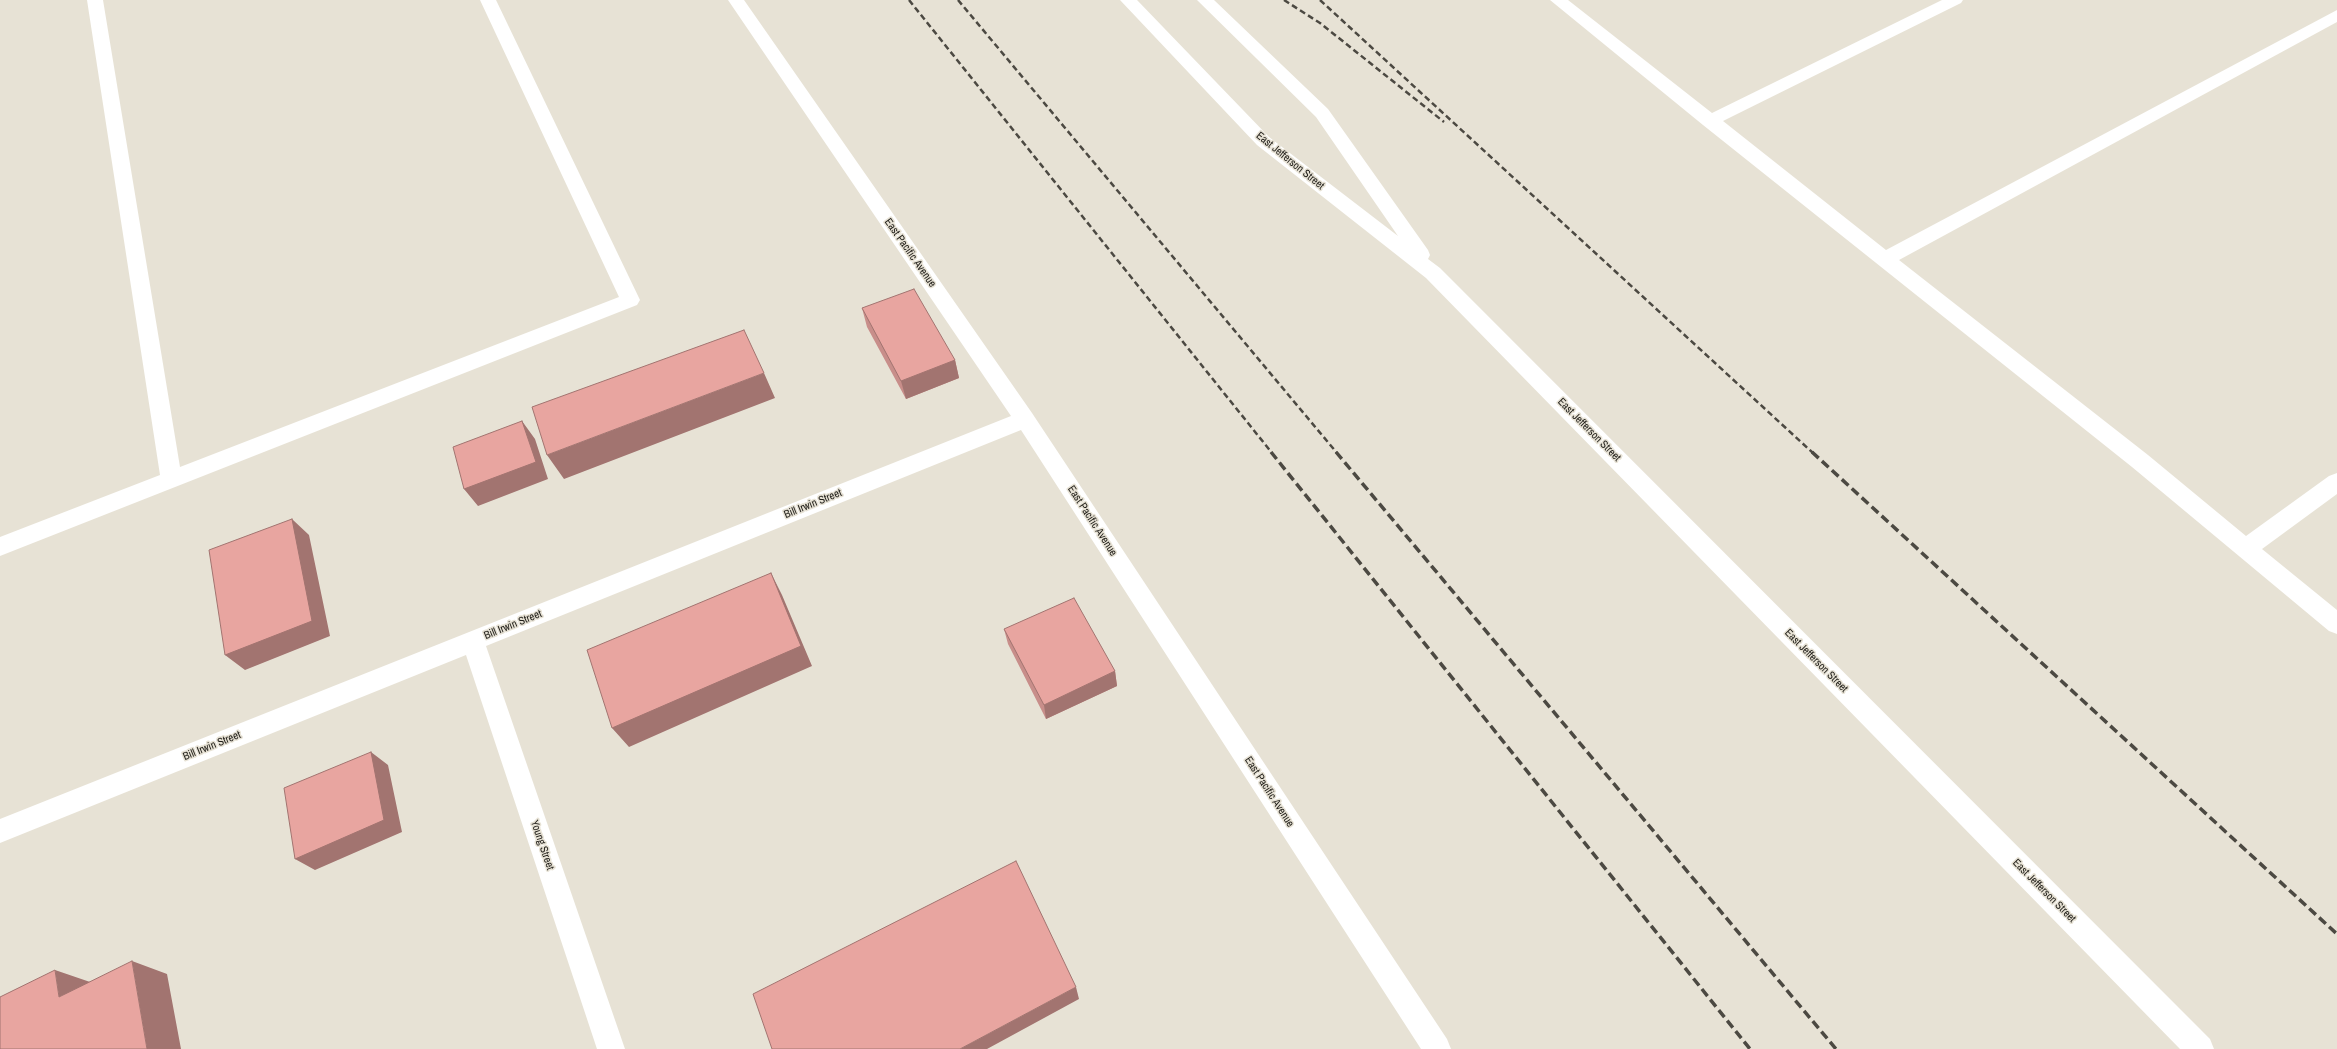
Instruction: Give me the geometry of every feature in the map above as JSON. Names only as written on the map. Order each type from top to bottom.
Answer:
[{"type":"street","points":[[95,0],[171,480]]},
{"type":"street","points":[[0,547],[630,300],[488,0]]},
{"type":"street","name":"East Pacific Avenue","points":[[736,0],[1025,419],[1437,1049]]},
{"type":"street","name":"East Jefferson Street","points":[[1128,0],[1263,141],[1433,273],[2200,1049]]},
{"type":"street","name":"East Jefferson Street","points":[[1205,0],[1322,113],[1433,273]]},
{"type":"street","points":[[1558,0],[2140,461],[2337,624]]},
{"type":"street","points":[[1709,120],[1955,0]]},
{"type":"street","points":[[1884,259],[2337,15]]},
{"type":"street","name":"Bill Irwin Street","points":[[0,831],[1025,419]]},
{"type":"street","points":[[2246,548],[2337,482]]},
{"type":"street","name":"Young Street","points":[[473,640],[612,1049]]},
{"type":"building","points":[[914,289],[955,360],[901,381],[862,308]]},
{"type":"building","points":[[744,330],[764,373],[547,455],[532,407]]},
{"type":"building","points":[[522,421],[536,462],[464,489],[453,447]]},
{"type":"building","points":[[292,519],[312,621],[225,655],[209,550]]},
{"type":"building","points":[[771,573],[801,646],[612,728],[587,650]]},
{"type":"building","points":[[1074,598],[1115,671],[1044,705],[1004,629]]},
{"type":"building","points":[[371,752],[384,820],[295,859],[284,788]]},
{"type":"building","points":[[1016,861],[1076,987],[960,1049],[772,1049],[753,994]]},
{"type":"building","points":[[132,961],[147,1049],[0,1049],[0,997],[55,970],[59,997]]},
{"type":"railway","points":[[909,0],[1272,453]]},
{"type":"railway","points":[[958,0],[1337,453]]},
{"type":"railway","points":[[1284,0],[1320,23],[1444,122]]},
{"type":"railway","points":[[1320,0],[1813,453]]},
{"type":"railway","points":[[1271,452],[1750,1049]]},
{"type":"railway","points":[[1336,452],[1836,1049]]},
{"type":"railway","points":[[1812,452],[2337,934]]}]
